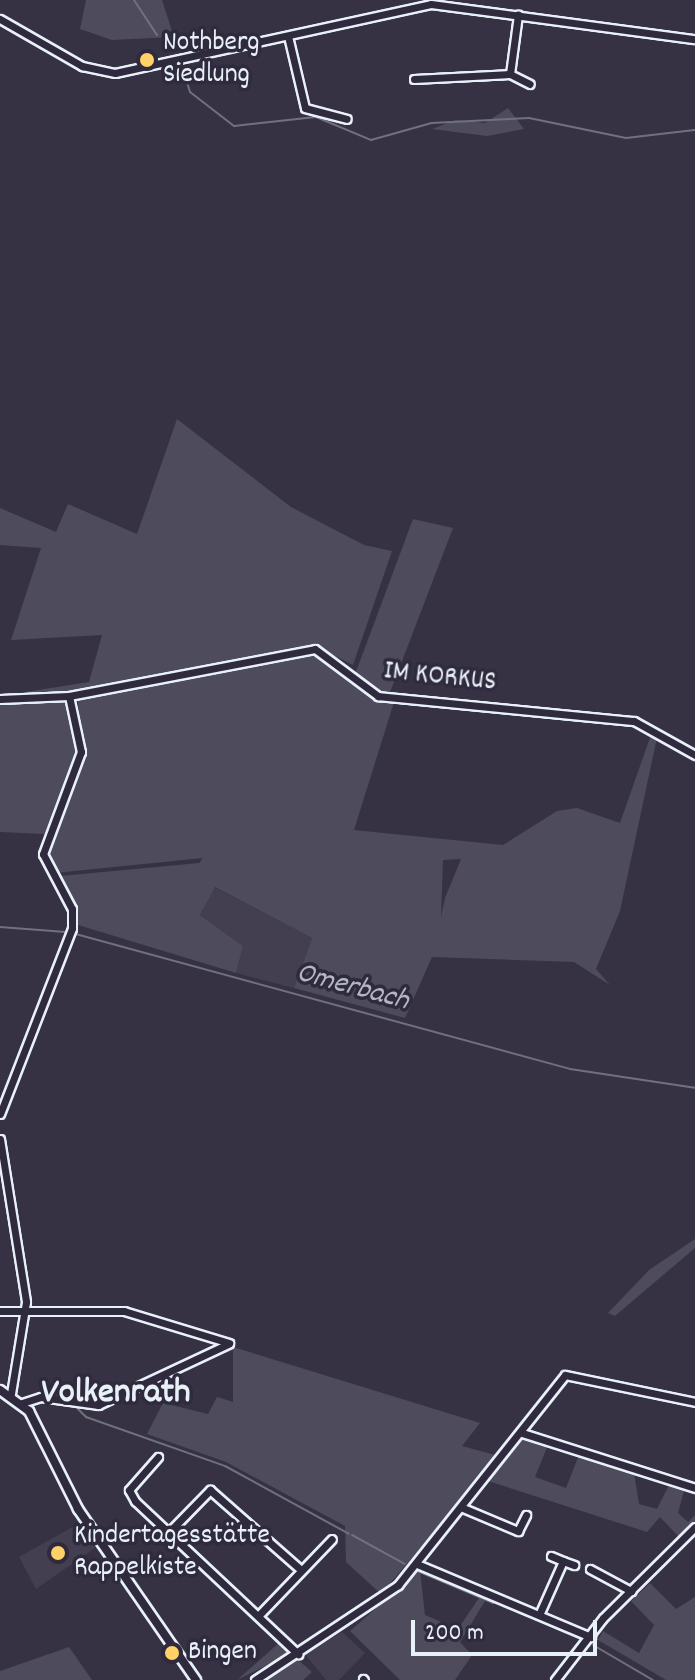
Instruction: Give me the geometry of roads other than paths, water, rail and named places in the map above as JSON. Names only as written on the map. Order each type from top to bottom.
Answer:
[{"type":"main road","points":[[0,1390],[22,1403],[78,1509],[196,1680]]},
{"type":"street","points":[[0,19],[72,61],[115,73],[423,4],[695,39]]},
{"type":"street","points":[[510,74],[518,15]]},
{"type":"street","points":[[288,36],[305,108],[347,119]]},
{"type":"street","points":[[414,79],[510,74],[530,84]]},
{"type":"street","name":"IM KORKUS","points":[[0,699],[69,696],[315,649],[378,696],[634,721],[695,755]]},
{"type":"street","points":[[0,1114],[70,933],[72,909],[43,854],[81,752],[69,696]]},
{"type":"street","points":[[0,1139],[2,1175],[26,1310],[11,1394]]},
{"type":"street","points":[[0,1311],[124,1311],[229,1343],[98,1405],[41,1397],[22,1403]]},
{"type":"street","points":[[255,1680],[383,1600],[463,1508],[565,1375],[695,1402]]},
{"type":"street","points":[[522,1433],[695,1488]]},
{"type":"street","points":[[158,1457],[129,1490],[298,1654]]},
{"type":"street","points":[[169,1532],[210,1490],[301,1570]]},
{"type":"street","points":[[463,1508],[517,1535],[526,1515]]},
{"type":"street","points":[[555,1680],[631,1591],[695,1527]]},
{"type":"street","points":[[259,1615],[332,1539]]},
{"type":"street","points":[[551,1556],[574,1565]]},
{"type":"street","points":[[539,1615],[563,1561]]},
{"type":"street","points":[[417,1564],[591,1637]]},
{"type":"street","points":[[590,1569],[631,1591]]},
{"type":"waterway","points":[[134,0],[157,35]]},
{"type":"waterway","points":[[183,69],[190,92],[234,126],[316,117],[371,140],[432,123],[529,118],[626,138],[695,130]]},
{"type":"waterway","name":"Omerbach","points":[[0,927],[66,932]]},
{"type":"waterway","name":"Omerbach","points":[[72,933],[570,1069],[695,1088]]},
{"type":"waterway","points":[[75,1406],[86,1417],[225,1466],[349,1534]]},
{"type":"waterway","points":[[352,1535],[405,1564]]},
{"type":"waterway","points":[[415,1570],[493,1603]]},
{"type":"waterway","points":[[503,1606],[532,1618]]},
{"type":"waterway","points":[[542,1622],[581,1639]]},
{"type":"waterway","points":[[593,1645],[653,1680]]},
{"type":"place","name":"Nothberg Siedlung","points":[[147,60]]},
{"type":"place","name":"Kindertagesstätte Rappelkiste","points":[[58,1553]]},
{"type":"place","name":"Bingen","points":[[172,1653]]},
{"type":"district","name":"Volkenrath","points":[[116,1395]]}]
